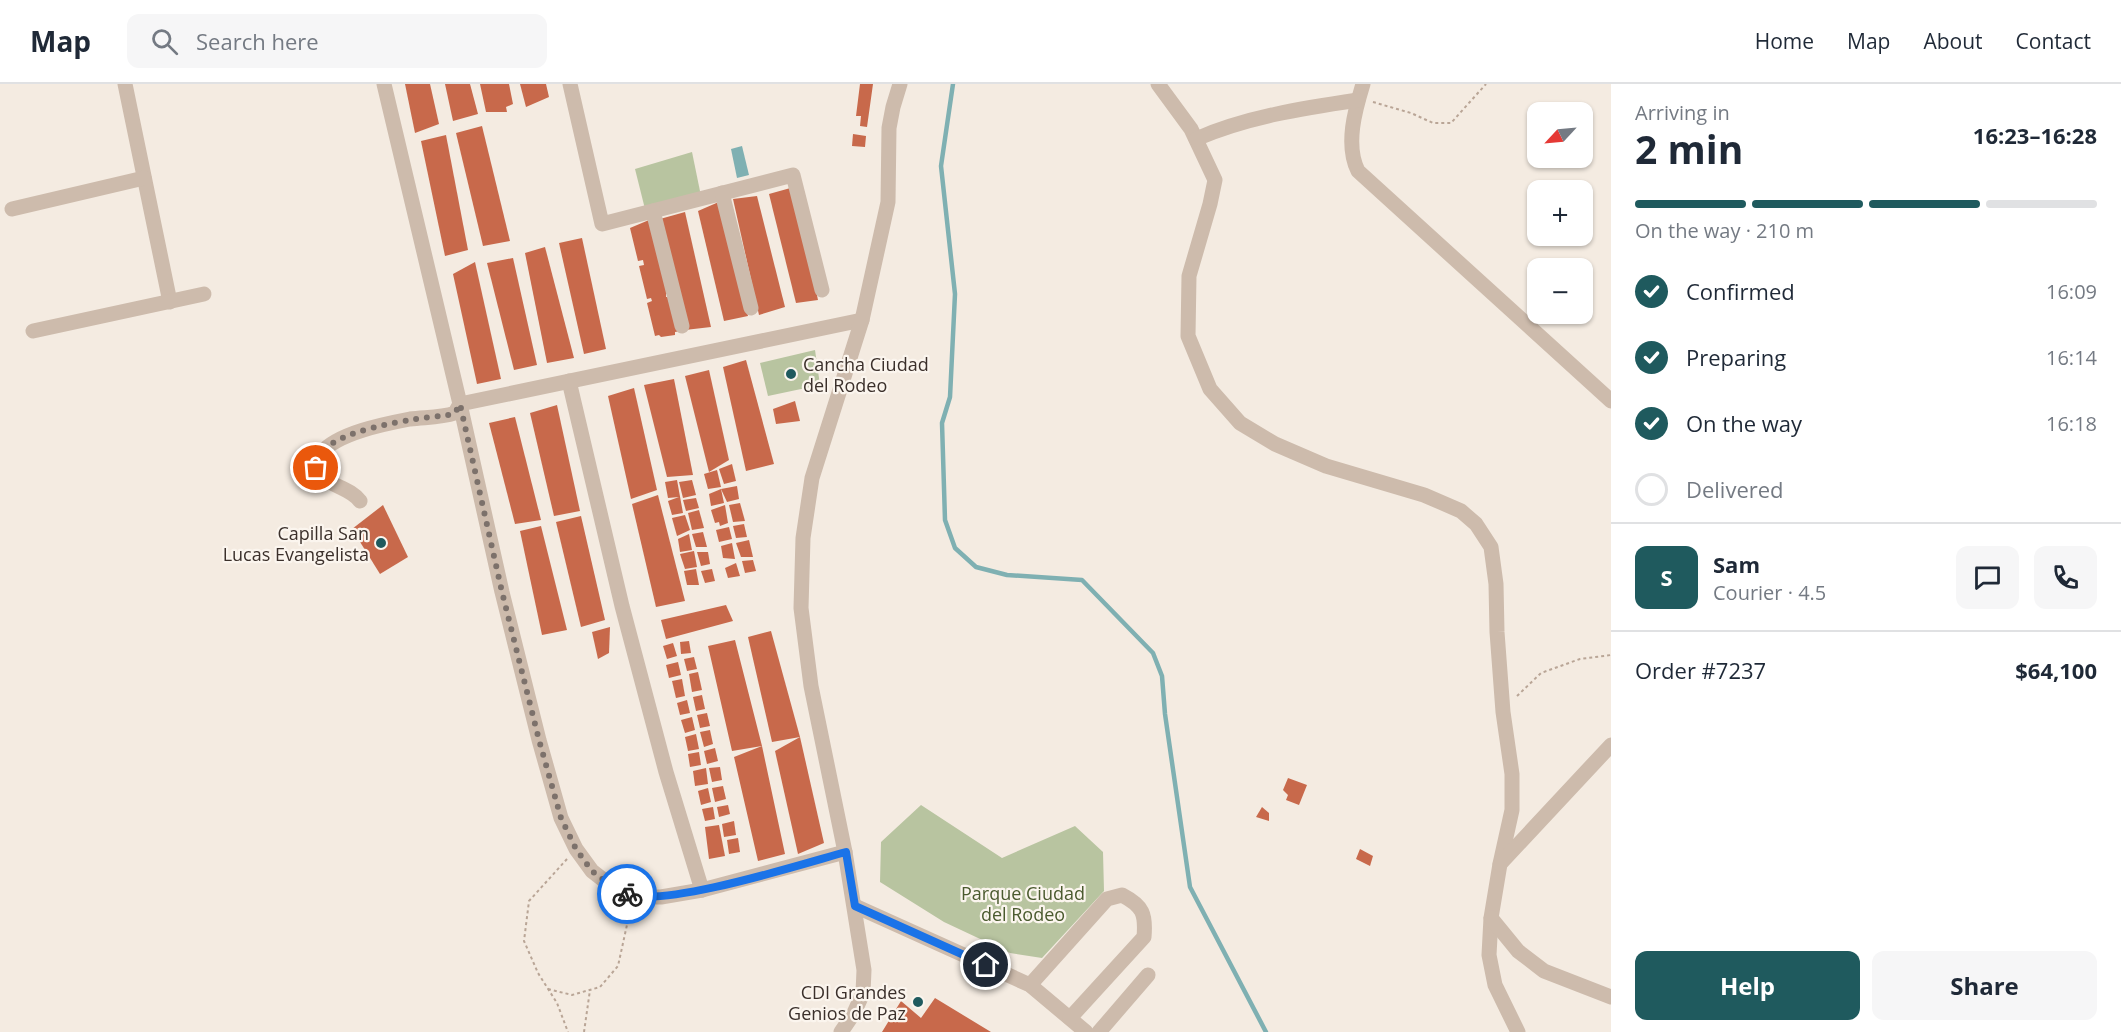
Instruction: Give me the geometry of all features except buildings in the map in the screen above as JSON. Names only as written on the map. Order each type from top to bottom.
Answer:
[{"type":"street","points":[[125,84],[170,302]]},
{"type":"street","points":[[384,84],[502,592],[539,740],[561,818],[576,849],[592,871],[615,889],[634,897],[661,897],[702,890],[846,852]]},
{"type":"street","points":[[570,84],[602,224],[793,176],[822,290]]},
{"type":"street","points":[[841,1032],[863,993],[864,970],[846,852],[811,686],[801,608],[803,538],[812,478],[862,320],[888,202],[889,128],[900,84]]},
{"type":"street","points":[[1158,84],[1191,129],[1215,180],[1189,276],[1188,336],[1210,389],[1240,423],[1275,444],[1326,466],[1424,495],[1461,511],[1476,524],[1491,547],[1496,584],[1503,712],[1512,774],[1512,810],[1491,918],[1489,955],[1495,985],[1518,1032]]},
{"type":"street","points":[[1363,84],[1358,100],[1351,147],[1352,159],[1358,171],[1611,401]]},
{"type":"street","points":[[1196,139],[1235,124],[1320,105],[1358,100]]},
{"type":"street","points":[[12,209],[144,178]]},
{"type":"street","points":[[722,193],[751,308]]},
{"type":"street","points":[[653,211],[682,326]]},
{"type":"street","points":[[33,331],[204,294]]},
{"type":"street","points":[[360,501],[349,490],[326,479],[316,468],[316,458],[324,449],[339,440],[390,423],[455,413],[460,404],[862,320]]},
{"type":"street","points":[[569,381],[643,684],[666,772],[702,890]]},
{"type":"street","points":[[1500,864],[1611,745]]},
{"type":"street","points":[[1030,985],[1107,899],[1122,895],[1136,903],[1145,919],[1144,937],[1070,1018]]},
{"type":"street","points":[[855,906],[1030,985],[1086,1032]]},
{"type":"street","points":[[1491,918],[1518,951],[1544,971],[1611,998]]},
{"type":"street","points":[[1099,1032],[1148,975]]},
{"type":"path","points":[[1358,100],[1389,106],[1433,123],[1451,123],[1486,84]]},
{"type":"path","points":[[1503,712],[1541,673],[1580,659],[1611,655]]},
{"type":"path","points":[[568,1032],[557,1003],[538,973],[524,941],[529,901],[576,849]]},
{"type":"path","points":[[548,989],[572,995],[600,987],[618,966],[634,897]]},
{"type":"path","points":[[584,1032],[590,990]]},
{"type":"green space","points":[[692,152],[701,196],[645,209],[635,169]]},
{"type":"green space","name":"Cancha Ciudad del Rodeo","points":[[815,350],[820,385],[768,396],[760,363]]},
{"type":"green space","name":"Parque Ciudad del Rodeo","points":[[921,805],[1002,858],[1075,826],[1103,852],[1104,891],[1042,958],[1010,953],[944,922],[880,882],[881,842]]},
{"type":"water","points":[[742,146],[749,175],[737,178],[731,149]]},
{"type":"waterway","points":[[953,84],[941,166],[955,294],[950,397],[942,423],[945,520],[955,548],[976,567],[1007,575],[1082,580],[1153,653],[1162,676],[1165,714],[1190,887],[1266,1032]]},
{"type":"way so far","points":[[316,468],[316,458],[330,444],[390,423],[455,413],[460,404],[502,592],[561,818],[576,849],[592,871],[615,889],[627,894]]},
{"type":"place","name":"Cancha Ciudad del Rodeo","points":[[791,374]]},
{"type":"place","name":"Capilla San Lucas Evangelista","points":[[381,543]]},
{"type":"place","name":"CDI Grandes Genios de Paz","points":[[918,1002]]},
{"type":"route","points":[[627,894],[634,897],[661,897],[702,890],[846,852],[855,906],[986,965]]}]
